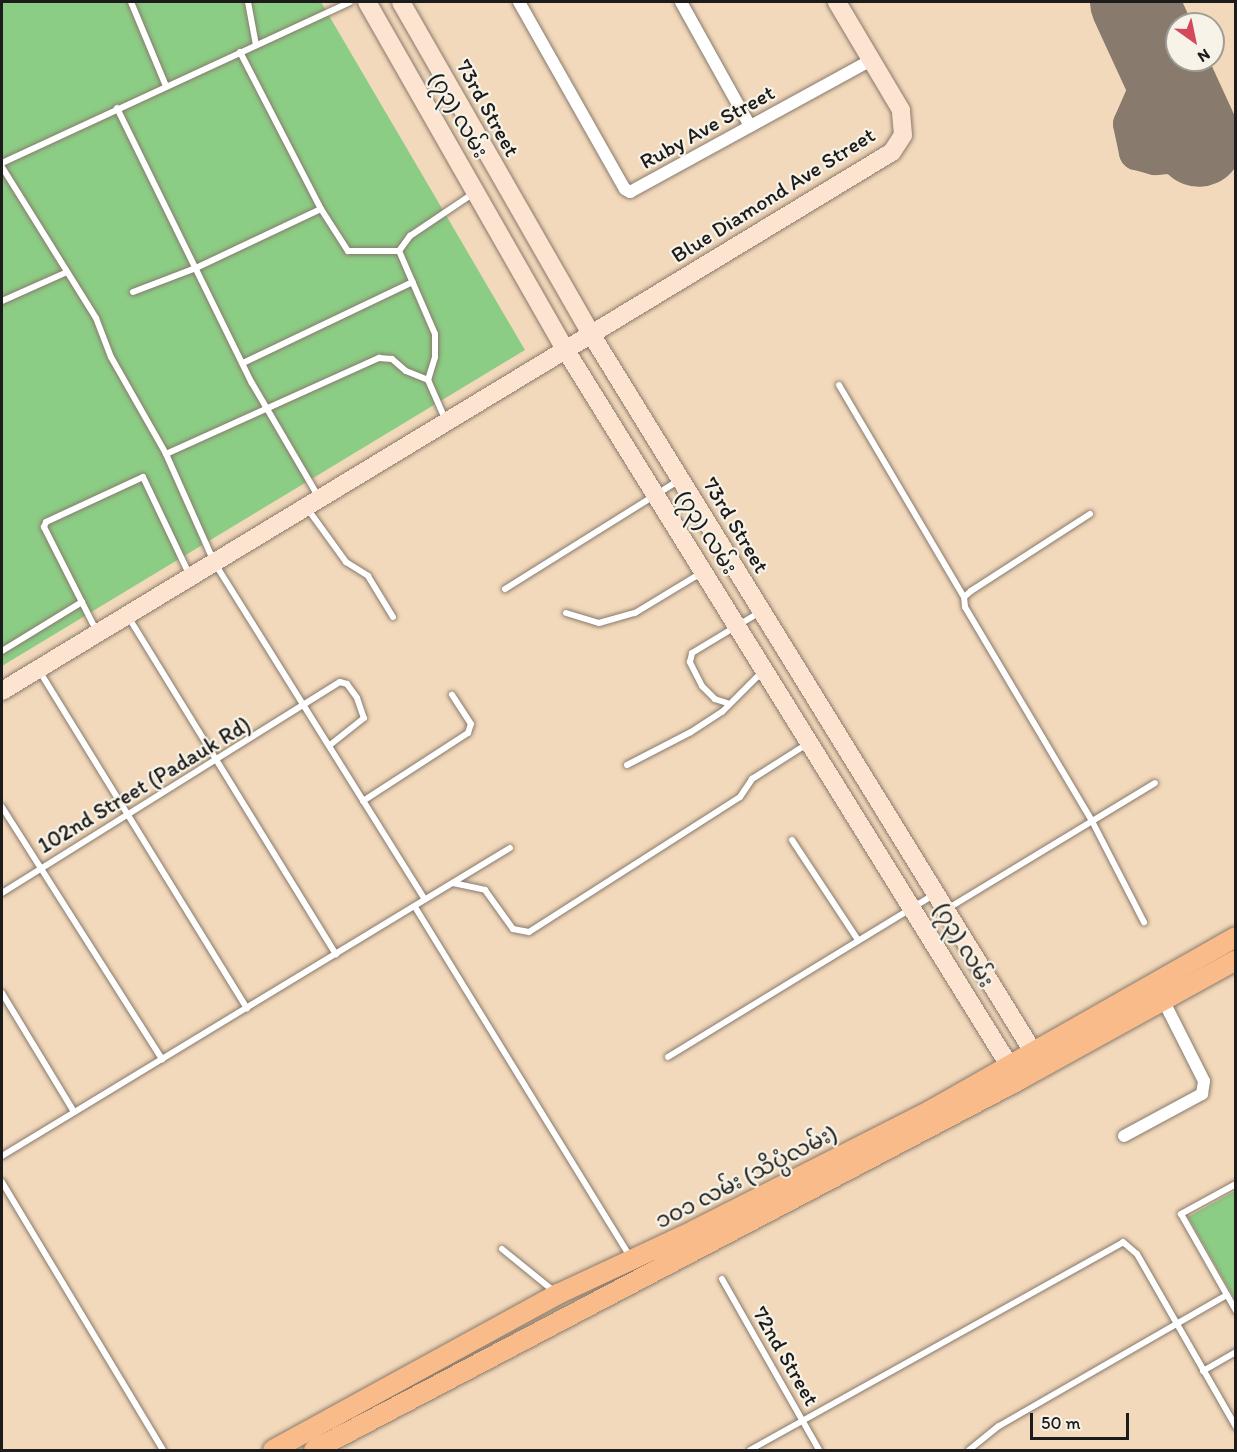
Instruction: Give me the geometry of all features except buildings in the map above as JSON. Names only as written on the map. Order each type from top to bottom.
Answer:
[{"type":"main road","name":"(၇၃) လမ်း","points":[[367,2],[565,349],[1014,1073]]},
{"type":"main road","name":"73rd Street","points":[[401,2],[591,334],[944,911],[1038,1059]]},
{"type":"main road","name":"Blue Diamond Ave Street","points":[[2,691],[892,152],[903,135],[901,110],[837,2]]},
{"type":"main road","points":[[475,192],[500,178]]},
{"type":"main road","name":"၁၀၁ လမ်း (သိပ္ပံလမ်း)","points":[[314,1450],[642,1279],[699,1238],[1014,1073],[1236,937]]},
{"type":"main road","name":"၁၀၁ လမ်း (သိပ္ပံလမ်း)","points":[[1038,1059],[1163,1000],[1236,960]]},
{"type":"main road","name":"၁၀၁ လမ်း (သိပ္ပံလမ်း)","points":[[273,1450],[558,1294],[632,1260],[699,1238]]},
{"type":"street","name":"Ruby Ave Street","points":[[519,2],[627,191],[639,190],[871,60]]},
{"type":"street","points":[[681,2],[750,126]]},
{"type":"street","points":[[1124,1136],[1202,1094],[1204,1081],[1163,1000]]},
{"type":"lane","points":[[131,2],[166,86]]},
{"type":"lane","points":[[248,2],[256,45]]},
{"type":"lane","points":[[350,2],[117,108],[2,165],[96,318],[111,357],[166,454],[214,562],[425,900]]},
{"type":"lane","points":[[240,52],[321,209],[348,251],[399,251]]},
{"type":"lane","points":[[117,108],[312,502],[346,562],[368,576],[393,616]]},
{"type":"lane","points":[[399,251],[410,236],[475,192]]},
{"type":"lane","points":[[134,292],[196,268],[321,209]]},
{"type":"lane","points":[[399,251],[435,334],[435,357],[428,380],[446,422]]},
{"type":"lane","points":[[2,301],[67,272]]},
{"type":"lane","points":[[243,363],[413,282]]},
{"type":"lane","points":[[166,454],[379,358],[392,359],[406,371],[428,380]]},
{"type":"lane","points":[[839,385],[964,597],[965,607],[1092,821],[1144,922]]},
{"type":"lane","points":[[98,633],[43,524],[139,478],[144,480],[190,577]]},
{"type":"lane","points":[[505,589],[680,480]]},
{"type":"lane","points":[[964,597],[1090,514]]},
{"type":"lane","points":[[566,614],[599,623],[635,613],[704,572]]},
{"type":"lane","points":[[2,651],[82,602]]},
{"type":"lane","points":[[727,703],[715,699],[702,686],[690,662],[692,653],[760,611]]},
{"type":"lane","points":[[128,615],[336,954]]},
{"type":"lane","points":[[38,669],[130,814],[247,1008]]},
{"type":"lane","points":[[627,765],[691,732],[722,712],[727,703],[764,669]]},
{"type":"lane","name":"102nd Street (Padauk Rd)","points":[[2,893],[304,707],[340,682],[347,684],[357,698],[364,718],[330,745]]},
{"type":"lane","points":[[363,801],[468,733],[471,724],[452,695]]},
{"type":"lane","points":[[453,883],[485,890],[513,929],[529,932],[740,797],[752,779],[810,742]]},
{"type":"lane","points":[[944,911],[1155,783]]},
{"type":"lane","points":[[2,807],[162,1059]]},
{"type":"lane","points":[[792,840],[858,940]]},
{"type":"lane","points":[[2,1156],[510,848]]},
{"type":"lane","points":[[668,1057],[934,894]]},
{"type":"lane","points":[[415,907],[642,1279]]},
{"type":"lane","points":[[2,993],[74,1112]]},
{"type":"lane","points":[[2,1182],[163,1450]]},
{"type":"lane","points":[[1236,1184],[1181,1214],[1236,1311]]},
{"type":"lane","points":[[750,1450],[1123,1242],[1137,1254],[1236,1427]]},
{"type":"lane","points":[[502,1249],[558,1294]]},
{"type":"lane","name":"72nd Street","points":[[722,1279],[819,1450]]},
{"type":"lane","points":[[969,1450],[999,1426],[1227,1295]]},
{"type":"lane","points":[[456,1350],[466,1369]]},
{"type":"lane","points":[[1203,1371],[1236,1352]]},
{"type":"green space","points":[[2,2],[321,2],[525,350],[2,666]]},
{"type":"green space","points":[[1235,1191],[1235,1300],[1188,1217]]},
{"type":"taxiway","points":[[1160,58],[1131,124],[1137,152],[1155,157],[1168,156],[1199,143]]},
{"type":"runway","points":[[1134,2],[1199,143]]}]
